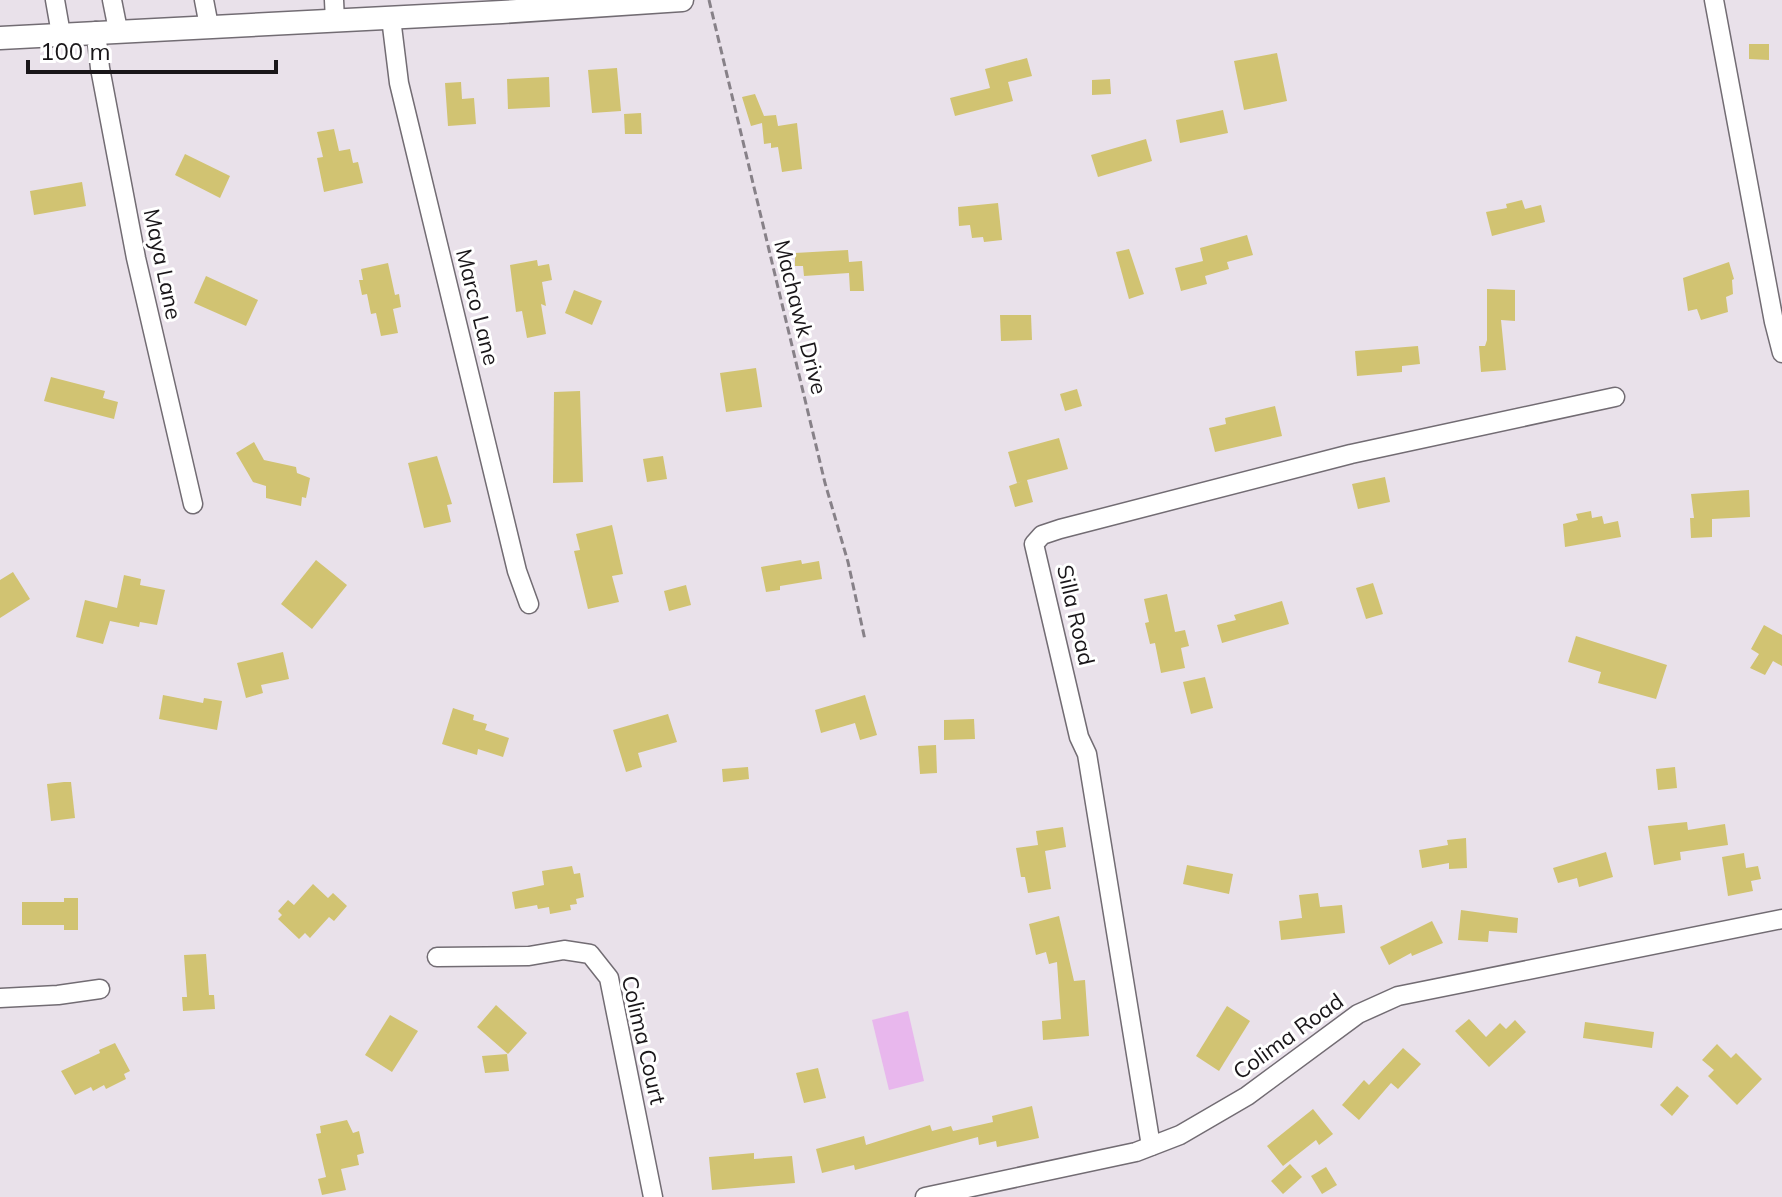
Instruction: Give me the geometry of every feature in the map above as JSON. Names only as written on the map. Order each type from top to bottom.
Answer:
[{"type":"main road","points":[[0,38],[209,26],[334,10],[391,18],[440,8],[682,0]]},
{"type":"street","points":[[55,0],[61,34]]},
{"type":"street","name":"Maya Lane","points":[[112,0],[100,68],[136,258],[193,504]]},
{"type":"street","points":[[204,0],[209,26]]},
{"type":"street","points":[[1714,0],[1782,353]]},
{"type":"street","name":"Marco Lane","points":[[391,18],[399,83],[517,571],[529,604]]},
{"type":"street","name":"Silla Road","points":[[1151,1146],[1087,754],[1079,737],[1034,544],[1042,535],[1060,529],[1351,454],[1615,397]]},
{"type":"street","name":"Colima Road","points":[[925,1197],[1151,1146],[1180,1135],[1247,1096],[1358,1014],[1398,996],[1782,919]]},
{"type":"street","name":"Colima Court","points":[[437,957],[529,956],[564,950],[590,954],[609,978],[653,1197]]},
{"type":"street","points":[[0,998],[100,989]]},
{"type":"path","name":"Machawk Drive","points":[[709,0],[865,640]]},
{"type":"shaded area","points":[[908,1011],[924,1081],[889,1090],[872,1020]]},
{"type":"building","points":[[1749,44],[1769,44],[1769,60],[1749,59]]},
{"type":"building","points":[[1277,53],[1287,101],[1244,110],[1234,61]]},
{"type":"building","points":[[1027,58],[1032,76],[1008,82],[1013,101],[955,116],[950,98],[990,88],[985,69]]},
{"type":"building","points":[[617,68],[621,111],[592,113],[588,70]]},
{"type":"building","points":[[549,77],[550,107],[508,109],[507,79]]},
{"type":"building","points":[[1110,79],[1111,94],[1092,95],[1092,80]]},
{"type":"building","points":[[461,82],[462,99],[474,98],[476,124],[448,126],[445,83]]},
{"type":"building","points":[[755,94],[764,116],[776,115],[778,126],[797,123],[802,169],[782,172],[778,147],[771,148],[771,143],[764,144],[762,123],[751,126],[742,97]]},
{"type":"building","points":[[1223,110],[1228,133],[1180,143],[1176,120]]},
{"type":"building","points":[[641,113],[642,134],[625,134],[624,114]]},
{"type":"building","points":[[334,129],[339,151],[350,149],[353,163],[358,162],[363,183],[324,192],[317,158],[323,157],[317,132]]},
{"type":"building","points":[[1146,139],[1152,161],[1098,177],[1091,155]]},
{"type":"building","points":[[185,154],[230,176],[220,198],[175,175]]},
{"type":"building","points":[[82,182],[86,206],[34,215],[30,191]]},
{"type":"building","points":[[1522,200],[1525,209],[1541,205],[1545,222],[1492,236],[1486,212],[1507,208],[1506,204]]},
{"type":"building","points":[[998,203],[1002,240],[984,242],[983,237],[972,238],[970,225],[959,226],[958,207]]},
{"type":"building","points":[[1247,235],[1253,255],[1227,262],[1229,269],[1205,276],[1207,284],[1181,291],[1175,268],[1203,261],[1200,248]]},
{"type":"building","points":[[1129,249],[1144,294],[1129,299],[1116,252]]},
{"type":"building","points":[[848,250],[849,262],[862,261],[864,291],[850,291],[849,273],[804,276],[803,266],[795,266],[795,253]]},
{"type":"building","points":[[537,260],[538,266],[549,264],[552,280],[542,282],[546,306],[541,304],[546,334],[527,338],[522,311],[516,312],[510,265]]},
{"type":"building","points":[[1729,262],[1734,279],[1733,294],[1726,297],[1728,312],[1701,320],[1697,309],[1688,311],[1683,278]]},
{"type":"building","points":[[388,263],[401,307],[393,309],[398,333],[381,336],[376,313],[371,314],[367,294],[362,295],[359,280],[363,280],[361,269]]},
{"type":"building","points":[[206,276],[258,300],[246,326],[194,303]]},
{"type":"building","points":[[1487,289],[1515,290],[1515,321],[1501,320],[1506,370],[1481,372],[1479,346],[1485,346],[1487,340]]},
{"type":"building","points":[[574,290],[602,301],[592,325],[565,313]]},
{"type":"building","points":[[1000,315],[1031,315],[1032,340],[1001,341]]},
{"type":"building","points":[[1418,346],[1420,364],[1402,366],[1402,372],[1357,376],[1355,351]]},
{"type":"building","points":[[756,368],[762,407],[726,412],[720,373]]},
{"type":"building","points":[[51,377],[105,391],[103,398],[118,402],[114,419],[44,401]]},
{"type":"building","points":[[1077,389],[1082,406],[1065,411],[1060,394]]},
{"type":"building","points":[[580,391],[583,482],[553,483],[554,392]]},
{"type":"building","points":[[1275,406],[1282,436],[1215,452],[1209,428],[1226,424],[1225,418]]},
{"type":"building","points":[[1059,438],[1068,469],[1027,480],[1033,502],[1015,507],[1009,486],[1023,481],[1017,483],[1008,452]]},
{"type":"building","points":[[254,442],[264,460],[296,467],[297,473],[310,478],[301,506],[266,498],[266,486],[253,482],[236,453]]},
{"type":"building","points":[[437,456],[452,504],[447,505],[451,522],[424,528],[408,463]]},
{"type":"building","points":[[663,456],[667,479],[647,482],[643,459]]},
{"type":"building","points":[[1385,477],[1390,502],[1358,509],[1352,484]]},
{"type":"building","points":[[1749,490],[1750,517],[1712,519],[1712,537],[1691,538],[1690,518],[1694,518],[1691,494]]},
{"type":"building","points":[[1591,511],[1592,518],[1602,516],[1604,524],[1618,521],[1621,537],[1565,547],[1563,524],[1578,520],[1576,514]]},
{"type":"building","points":[[612,525],[623,574],[612,576],[619,602],[588,609],[574,551],[580,550],[576,534]]},
{"type":"building","points":[[316,560],[347,585],[312,629],[281,604]]},
{"type":"building","points":[[801,560],[802,564],[819,561],[822,579],[780,586],[780,590],[766,592],[761,567]]},
{"type":"building","points":[[13,572],[30,599],[0,618],[0,580]]},
{"type":"building","points":[[124,575],[141,579],[140,585],[165,590],[157,625],[140,622],[139,627],[110,621],[103,644],[76,637],[85,600],[117,608]]},
{"type":"building","points":[[1373,583],[1383,614],[1366,619],[1356,588]]},
{"type":"building","points":[[686,585],[691,605],[669,611],[664,591]]},
{"type":"building","points":[[1167,594],[1175,632],[1185,630],[1189,646],[1181,648],[1185,668],[1161,673],[1155,643],[1150,644],[1145,623],[1149,622],[1144,599]]},
{"type":"building","points":[[1282,601],[1289,624],[1222,643],[1217,625],[1236,620],[1234,615]]},
{"type":"building","points":[[1764,625],[1782,635],[1782,666],[1773,661],[1765,675],[1750,668],[1759,654],[1751,649]]},
{"type":"building","points":[[1576,636],[1667,665],[1656,699],[1598,683],[1601,672],[1568,662]]},
{"type":"building","points":[[283,652],[289,679],[261,685],[263,693],[246,698],[237,663]]},
{"type":"building","points":[[1205,677],[1213,708],[1191,714],[1183,682]]},
{"type":"building","points":[[163,695],[203,703],[204,698],[222,701],[217,730],[159,719]]},
{"type":"building","points":[[865,695],[877,735],[860,740],[855,723],[821,733],[815,710]]},
{"type":"building","points":[[453,708],[474,715],[473,720],[487,724],[485,730],[509,738],[503,757],[478,749],[477,755],[442,744]]},
{"type":"building","points":[[668,714],[677,742],[638,753],[642,767],[626,772],[613,730]]},
{"type":"building","points":[[974,719],[975,739],[944,740],[944,720]]},
{"type":"building","points":[[936,745],[937,773],[920,774],[918,746]]},
{"type":"building","points":[[748,767],[749,779],[723,782],[722,769]]},
{"type":"building","points":[[1675,767],[1677,788],[1658,790],[1656,769]]},
{"type":"building","points":[[71,782],[75,818],[51,821],[47,784]]},
{"type":"building","points":[[1687,822],[1688,830],[1725,824],[1728,845],[1680,852],[1681,860],[1654,865],[1648,826]]},
{"type":"building","points":[[1063,827],[1066,847],[1045,851],[1051,889],[1028,893],[1025,877],[1021,877],[1016,848],[1038,845],[1036,831]]},
{"type":"building","points":[[1466,838],[1467,868],[1449,869],[1449,863],[1422,868],[1419,850],[1448,845],[1447,840]]},
{"type":"building","points":[[1606,852],[1613,877],[1579,887],[1577,878],[1558,883],[1553,868]]},
{"type":"building","points":[[1744,853],[1746,868],[1758,866],[1761,879],[1751,881],[1753,891],[1728,896],[1722,857]]},
{"type":"building","points":[[1187,865],[1233,874],[1229,894],[1183,884]]},
{"type":"building","points":[[572,866],[574,874],[580,873],[584,897],[576,899],[577,904],[570,905],[571,910],[550,914],[549,907],[538,909],[537,905],[515,909],[512,892],[544,885],[542,871]]},
{"type":"building","points":[[313,884],[328,898],[333,893],[347,906],[334,921],[329,917],[310,938],[305,933],[299,939],[278,919],[282,915],[278,911],[288,900],[294,905]]},
{"type":"building","points":[[1318,893],[1320,907],[1342,905],[1345,933],[1281,940],[1279,921],[1302,918],[1299,895]]},
{"type":"building","points":[[64,898],[78,898],[78,930],[64,930],[64,925],[22,925],[22,902],[64,902]]},
{"type":"building","points":[[1461,910],[1518,918],[1517,933],[1489,931],[1488,942],[1458,940]]},
{"type":"building","points":[[1059,916],[1074,981],[1085,980],[1089,1036],[1043,1040],[1042,1021],[1061,1019],[1057,962],[1049,964],[1046,952],[1036,955],[1029,924]]},
{"type":"building","points":[[1432,921],[1443,943],[1412,956],[1411,953],[1389,965],[1380,947]]},
{"type":"building","points":[[206,954],[209,995],[214,995],[215,1009],[183,1011],[182,997],[187,997],[184,955]]},
{"type":"building","points":[[496,1005],[527,1033],[508,1054],[477,1027]]},
{"type":"building","points":[[1227,1006],[1250,1021],[1219,1071],[1196,1056]]},
{"type":"building","points":[[390,1015],[418,1031],[392,1072],[365,1055]]},
{"type":"building","points":[[1469,1019],[1486,1037],[1500,1023],[1506,1029],[1515,1020],[1526,1032],[1489,1067],[1455,1031]]},
{"type":"building","points":[[1585,1022],[1654,1032],[1652,1048],[1583,1038]]},
{"type":"building","points":[[115,1043],[130,1071],[124,1074],[126,1079],[106,1089],[104,1085],[93,1091],[91,1087],[75,1095],[61,1071]]},
{"type":"building","points":[[1717,1044],[1731,1058],[1736,1053],[1762,1079],[1737,1105],[1708,1076],[1714,1070],[1702,1060]]},
{"type":"building","points":[[1403,1048],[1421,1064],[1398,1089],[1391,1083],[1359,1120],[1342,1105],[1364,1080],[1369,1085]]},
{"type":"building","points":[[507,1054],[509,1071],[485,1073],[482,1056]]},
{"type":"building","points":[[818,1068],[826,1098],[804,1103],[796,1073]]},
{"type":"building","points":[[1677,1086],[1689,1096],[1672,1116],[1660,1105]]},
{"type":"building","points":[[1032,1106],[1039,1138],[997,1147],[996,1141],[979,1145],[978,1137],[855,1170],[854,1165],[822,1173],[816,1149],[864,1136],[866,1145],[930,1125],[932,1131],[951,1126],[953,1131],[993,1122],[992,1116]]},
{"type":"building","points":[[1313,1109],[1333,1134],[1319,1145],[1316,1140],[1283,1166],[1267,1146]]},
{"type":"building","points":[[347,1120],[353,1133],[359,1131],[364,1153],[357,1155],[359,1165],[341,1169],[346,1190],[322,1195],[318,1179],[326,1177],[316,1134],[321,1133],[320,1126]]},
{"type":"building","points":[[754,1153],[754,1159],[792,1156],[795,1183],[712,1190],[709,1157]]},
{"type":"building","points":[[1290,1164],[1302,1177],[1283,1194],[1271,1181]]},
{"type":"building","points":[[1326,1167],[1337,1185],[1322,1194],[1311,1176]]}]
